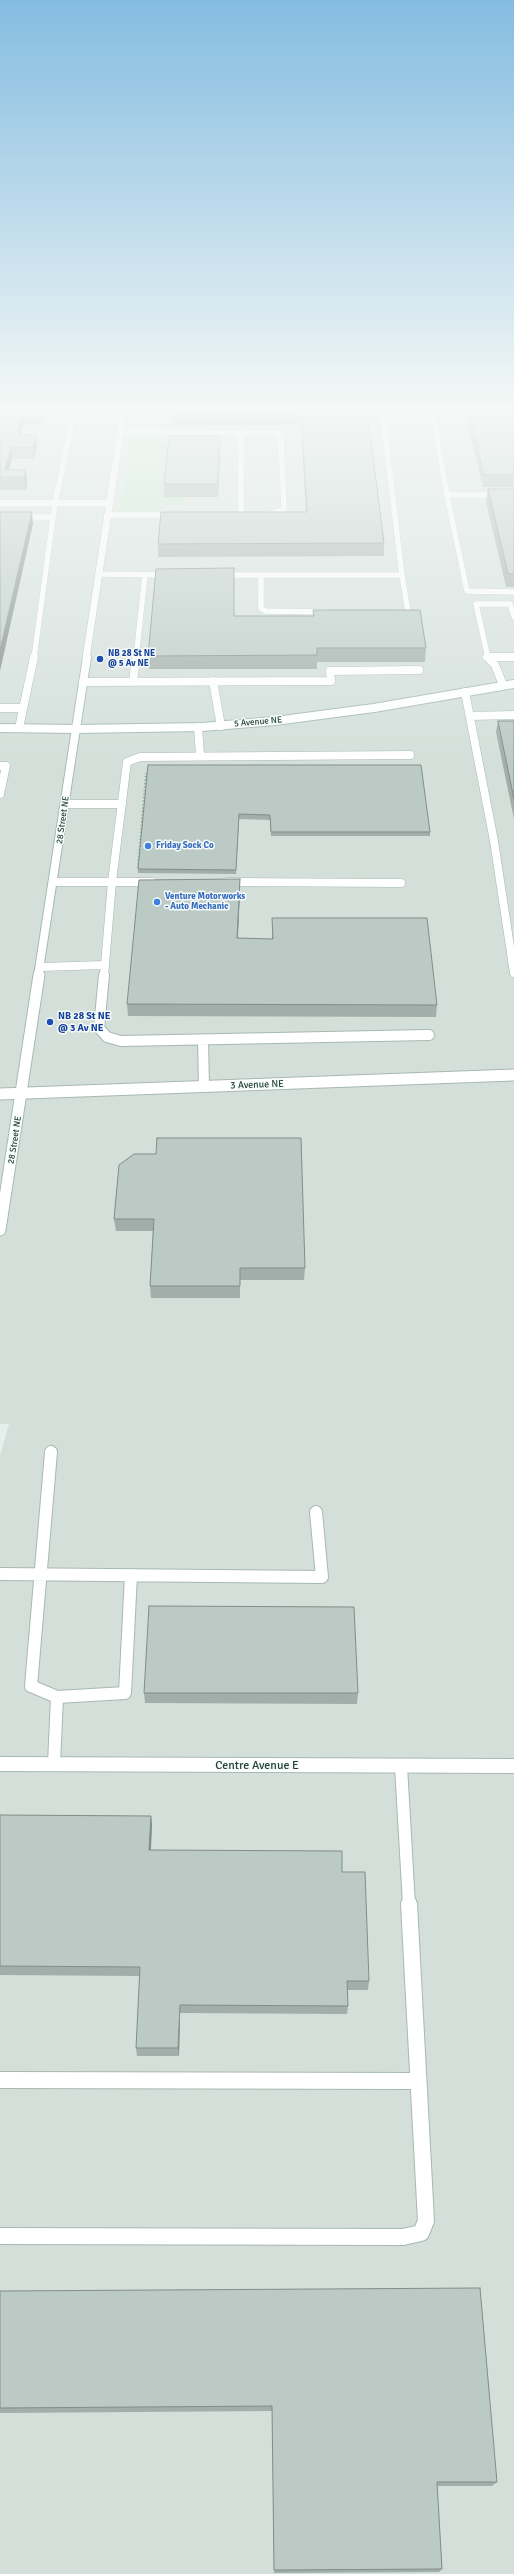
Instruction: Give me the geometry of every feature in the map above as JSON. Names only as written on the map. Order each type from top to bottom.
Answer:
[{"type":"street","name":"28 Street NE","points":[[0,1230],[66,804],[105,529]]},
{"type":"street","name":"5 Avenue NE","points":[[0,728],[221,726],[374,708],[514,684]]},
{"type":"street","name":"3 Avenue NE","points":[[0,1094],[514,1075]]},
{"type":"street","name":"Centre Avenue E","points":[[0,1764],[514,1766]]},
{"type":"lane","points":[[19,728],[35,652],[51,529]]},
{"type":"lane","points":[[386,612],[408,612],[396,529]]},
{"type":"lane","points":[[454,529],[467,591],[514,592]]},
{"type":"lane","points":[[99,574],[176,575]]},
{"type":"lane","points":[[133,682],[145,575]]},
{"type":"lane","points":[[214,575],[402,575]]},
{"type":"lane","points":[[260,575],[261,608],[265,611],[332,612]]},
{"type":"lane","points":[[503,685],[495,665],[487,657],[476,604],[510,604],[514,617]]},
{"type":"lane","points":[[487,657],[514,657]]},
{"type":"lane","points":[[84,682],[331,681],[330,671],[419,670]]},
{"type":"lane","points":[[213,681],[221,726]]},
{"type":"lane","points":[[465,692],[494,841],[514,973]]},
{"type":"lane","points":[[0,708],[23,708]]},
{"type":"lane","points":[[470,716],[514,715]]},
{"type":"lane","points":[[198,727],[200,755]]},
{"type":"lane","points":[[410,755],[155,756],[140,757],[127,762],[112,882],[99,1028],[107,1037],[121,1041],[429,1036]]},
{"type":"lane","points":[[0,766],[6,766],[0,794]]},
{"type":"lane","points":[[66,804],[122,804]]},
{"type":"lane","points":[[54,882],[160,882]]},
{"type":"lane","points":[[216,882],[401,883]]},
{"type":"lane","points":[[41,967],[104,965]]},
{"type":"lane","points":[[203,1040],[204,1087]]},
{"type":"lane","points":[[52,1452],[31,1686],[57,1696],[125,1693],[131,1575]]},
{"type":"lane","points":[[0,1574],[322,1577],[316,1512]]},
{"type":"lane","points":[[54,1764],[57,1696]]},
{"type":"lane","points":[[0,2236],[403,2236],[421,2233],[426,2222],[401,1766]]},
{"type":"lane","points":[[0,2080],[418,2081]]},
{"type":"path","points":[[137,872],[147,768]]},
{"type":"shaded area","points":[[0,529],[514,529],[514,2574],[0,2574],[0,1456],[9,1424],[0,1424]]},
{"type":"building","points":[[0,529],[28,529],[0,650]]},
{"type":"building","points":[[159,529],[382,529],[384,543],[158,544]]},
{"type":"building","points":[[497,529],[514,529],[514,574],[508,574]]},
{"type":"building","points":[[234,568],[234,616],[314,616],[313,610],[420,610],[426,648],[317,648],[317,655],[148,656],[156,569]]},
{"type":"building","points":[[498,721],[514,721],[514,799]]},
{"type":"building","points":[[148,765],[421,765],[430,832],[271,832],[270,815],[239,814],[236,870],[138,869]]},
{"type":"building","points":[[240,879],[237,938],[273,939],[272,918],[427,918],[437,1005],[127,1004],[139,880]]},
{"type":"building","points":[[157,1138],[301,1138],[305,1268],[240,1268],[240,1286],[150,1286],[154,1219],[114,1219],[119,1165],[134,1154],[156,1154]]},
{"type":"building","points":[[149,1606],[354,1607],[358,1693],[144,1693]]},
{"type":"building","points":[[0,1815],[151,1816],[149,1850],[342,1851],[342,1872],[365,1872],[369,1981],[347,1981],[348,2006],[180,2005],[178,2048],[136,2048],[140,1967],[0,1966]]},
{"type":"building","points":[[480,2288],[497,2482],[437,2482],[442,2569],[274,2570],[272,2406],[0,2408],[0,2291]]},
{"type":"place","name":"NB 28 St NE @ 5 Av NE","points":[[100,659]]},
{"type":"place","name":"Friday Sock Co","points":[[148,846]]},
{"type":"place","name":"Venture Motorworks - Auto Mechanic","points":[[157,902]]},
{"type":"place","name":"NB 28 St NE @ 3 Av NE","points":[[50,1022]]}]
